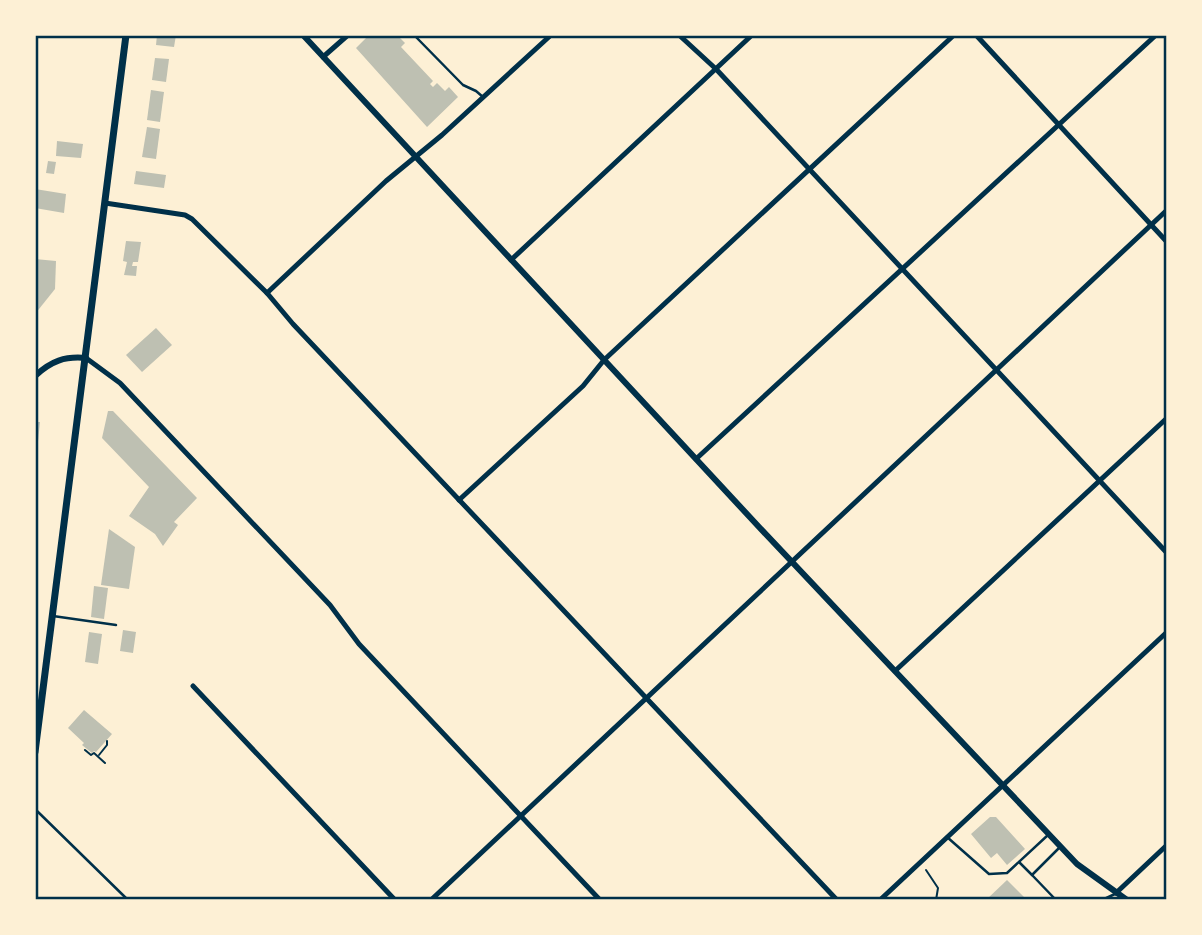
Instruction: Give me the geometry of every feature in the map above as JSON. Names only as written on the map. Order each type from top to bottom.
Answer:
[{"type":"main road","points":[[35,752],[126,35]]},
{"type":"street","points":[[303,35],[1077,864],[1115,897],[1127,900]]},
{"type":"street","points":[[323,57],[348,35]]},
{"type":"street","points":[[267,293],[386,181],[551,35]]},
{"type":"street","points":[[679,35],[716,69],[1167,554]]},
{"type":"street","points":[[511,260],[752,35]]},
{"type":"street","points":[[459,500],[583,386],[604,360],[954,35]]},
{"type":"street","points":[[975,35],[1167,242]]},
{"type":"street","points":[[696,459],[1156,35]]},
{"type":"street","points":[[105,203],[185,215],[192,219],[267,293],[293,324],[837,900]]},
{"type":"street","points":[[431,900],[1167,210]]},
{"type":"street","points":[[35,376],[63,357],[86,358],[120,383],[330,606],[359,645],[600,900]]},
{"type":"street","points":[[895,671],[1167,418]]},
{"type":"street","points":[[880,900],[1167,632]]},
{"type":"street","points":[[193,686],[395,900]]},
{"type":"street","points":[[1115,897],[1167,845]]},
{"type":"lane","points":[[414,35],[463,85],[483,97]]},
{"type":"lane","points":[[53,616],[116,625]]},
{"type":"lane","points":[[35,809],[128,900]]},
{"type":"lane","points":[[947,837],[989,874],[1007,873],[1049,834]]},
{"type":"lane","points":[[1032,875],[1061,846]]},
{"type":"lane","points":[[1019,862],[1056,900]]},
{"type":"lane","points":[[1102,900],[1115,897]]},
{"type":"path","points":[[98,756],[107,741]]},
{"type":"path","points":[[85,750],[91,755],[94,753],[106,763]]},
{"type":"path","points":[[920,863],[938,888],[936,900]]},
{"type":"building","points":[[157,35],[176,35],[174,47],[156,45]]},
{"type":"building","points":[[369,35],[397,35],[405,43],[401,47],[433,81],[430,84],[433,87],[437,83],[445,91],[449,87],[458,97],[427,127],[356,48]]},
{"type":"building","points":[[155,58],[169,59],[166,82],[152,80]]},
{"type":"building","points":[[151,90],[164,92],[160,122],[147,120]]},
{"type":"building","points":[[147,127],[160,129],[156,159],[142,157]]},
{"type":"building","points":[[57,141],[83,144],[81,158],[56,156]]},
{"type":"building","points":[[48,161],[56,162],[54,174],[46,173]]},
{"type":"building","points":[[136,171],[166,175],[164,188],[134,184]]},
{"type":"building","points":[[35,189],[66,194],[64,213],[35,208]]},
{"type":"building","points":[[126,241],[141,242],[138,262],[133,262],[132,266],[137,266],[136,276],[124,275],[127,262],[123,261]]},
{"type":"building","points":[[35,259],[56,261],[55,289],[35,314]]},
{"type":"building","points":[[156,328],[172,345],[142,372],[126,355]]},
{"type":"building","points":[[108,411],[113,411],[197,498],[174,522],[178,525],[163,546],[155,534],[129,516],[149,487],[102,438]]},
{"type":"building","points":[[35,422],[40,422],[37,451],[35,451]]},
{"type":"building","points":[[109,529],[135,547],[129,589],[101,585]]},
{"type":"building","points":[[94,586],[108,588],[104,619],[91,617]]},
{"type":"building","points":[[123,630],[136,632],[133,653],[120,651]]},
{"type":"building","points":[[89,632],[102,634],[98,664],[85,662]]},
{"type":"building","points":[[84,710],[112,734],[92,753],[68,728]]},
{"type":"building","points":[[990,817],[996,817],[1025,849],[1007,865],[997,853],[991,858],[971,834]]},
{"type":"building","points":[[1007,880],[1027,900],[986,900]]}]
